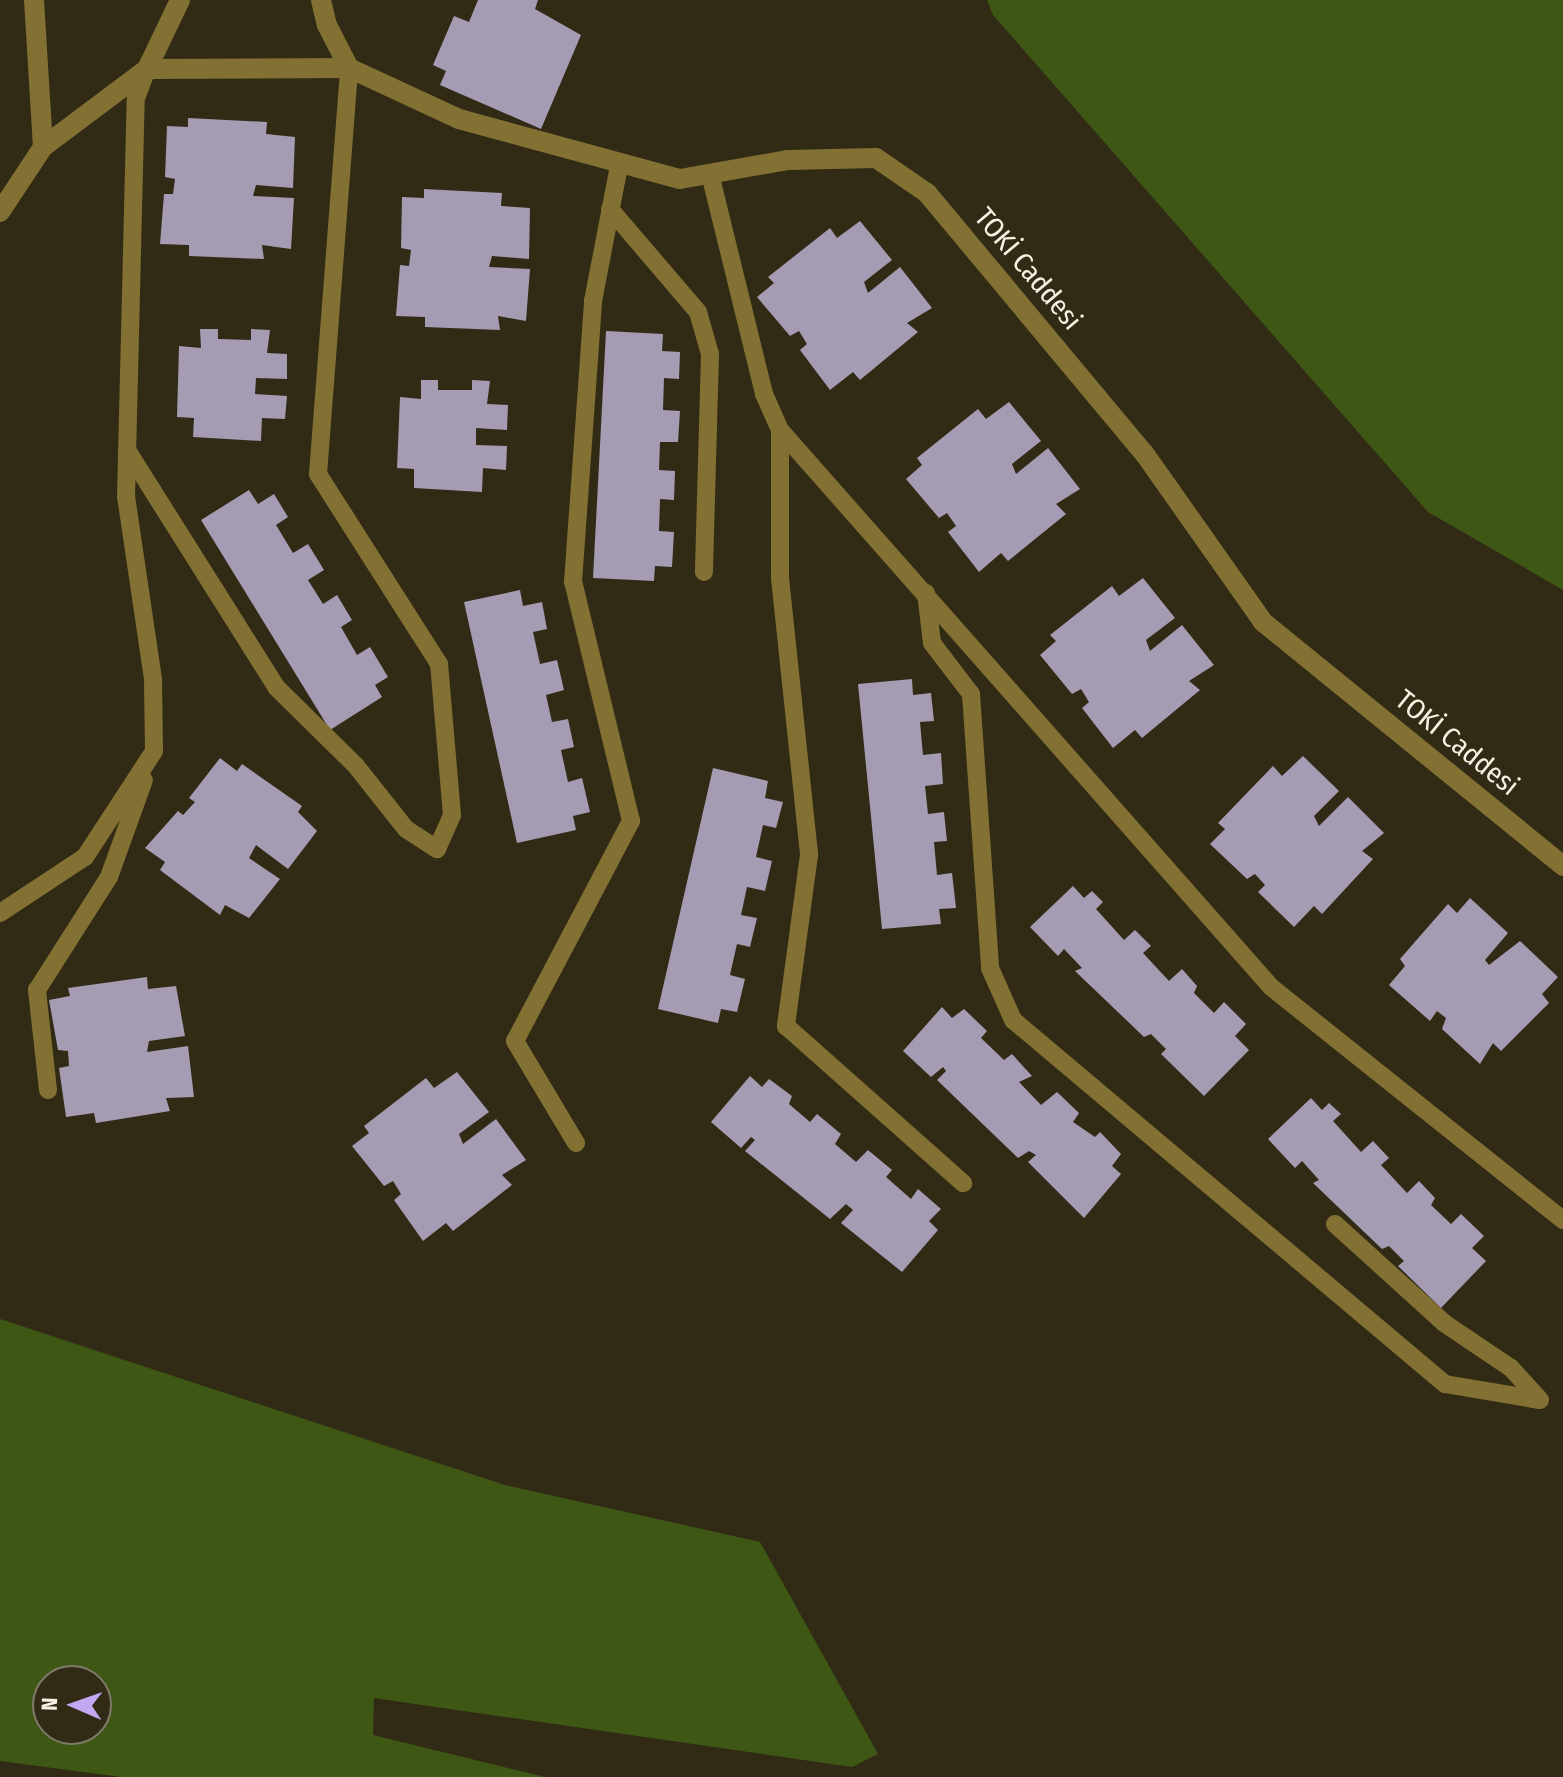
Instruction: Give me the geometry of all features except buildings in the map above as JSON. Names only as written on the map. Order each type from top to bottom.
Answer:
[{"type":"street","points":[[34,0],[43,147]]},
{"type":"street","points":[[0,212],[43,147],[147,69],[180,0]]},
{"type":"street","points":[[147,69],[349,68],[327,25],[321,0]]},
{"type":"street","name":"TOKİ Caddesi","points":[[349,68],[459,119],[619,166],[680,179],[788,160],[876,158],[927,193],[1144,453],[1263,622],[1563,866]]},
{"type":"lane","points":[[127,450],[276,687],[356,766],[406,829],[437,849],[452,815],[439,664],[318,474],[349,68]]},
{"type":"lane","points":[[48,1090],[37,990],[109,877],[154,751],[153,679],[126,497],[136,98],[147,69]]},
{"type":"lane","points":[[576,1143],[515,1041],[631,821],[573,582],[593,301],[619,166]]},
{"type":"lane","points":[[710,174],[764,394],[780,430],[925,590],[1137,839],[1271,987],[1563,1220]]},
{"type":"lane","points":[[610,209],[698,312],[710,354],[704,572]]},
{"type":"lane","points":[[780,430],[780,578],[809,855],[786,1026],[963,1183]]},
{"type":"lane","points":[[925,590],[932,643],[971,694],[990,968],[1013,1020],[1445,1384],[1540,1400],[1511,1368],[1444,1323],[1335,1224]]},
{"type":"lane","points":[[0,913],[85,857],[154,751]]},
{"type":"green space","points":[[987,0],[1563,0],[1563,590],[1428,512],[993,15]]},
{"type":"green space","points":[[0,1319],[505,1485],[760,1542],[878,1754],[852,1767],[374,1698],[373,1735],[545,1777],[121,1777],[0,1761]]}]
